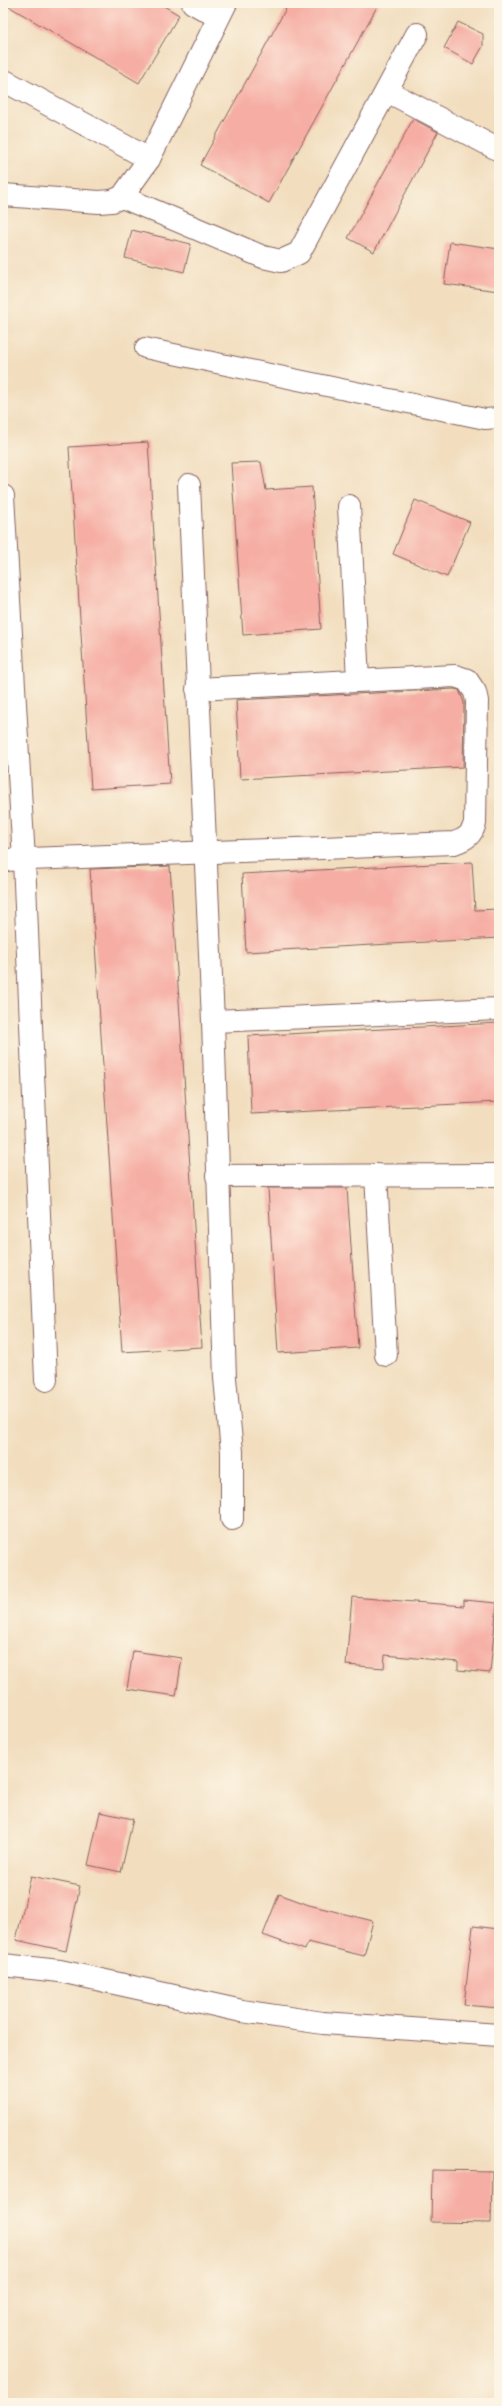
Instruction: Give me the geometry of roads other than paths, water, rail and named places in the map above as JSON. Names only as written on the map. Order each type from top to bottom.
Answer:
[{"type":"street","points":[[3,195],[99,202],[112,201],[122,197],[148,159],[222,10],[192,3]]},
{"type":"street","points":[[122,197],[263,257],[281,260],[299,253],[417,34]]},
{"type":"street","points":[[3,80],[148,159]]},
{"type":"street","points":[[387,91],[499,150]]},
{"type":"street","points":[[188,485],[213,1021],[217,1176],[225,1378],[232,1452],[232,1519]]},
{"type":"street","points":[[3,496],[24,860],[46,1380]]},
{"type":"street","points":[[349,506],[358,680]]},
{"type":"street","points":[[3,860],[454,843],[469,836],[475,822],[477,701],[472,684],[467,680],[455,676],[197,689]]},
{"type":"street","points":[[213,1021],[499,1009]]},
{"type":"street","points":[[376,1175],[386,1355]]},
{"type":"street","points":[[217,1176],[499,1175]]},
{"type":"street","points":[[3,1965],[60,1971],[242,2011],[323,2023],[499,2035]]},
{"type":"lane","points":[[144,348],[485,419],[499,418]]}]
